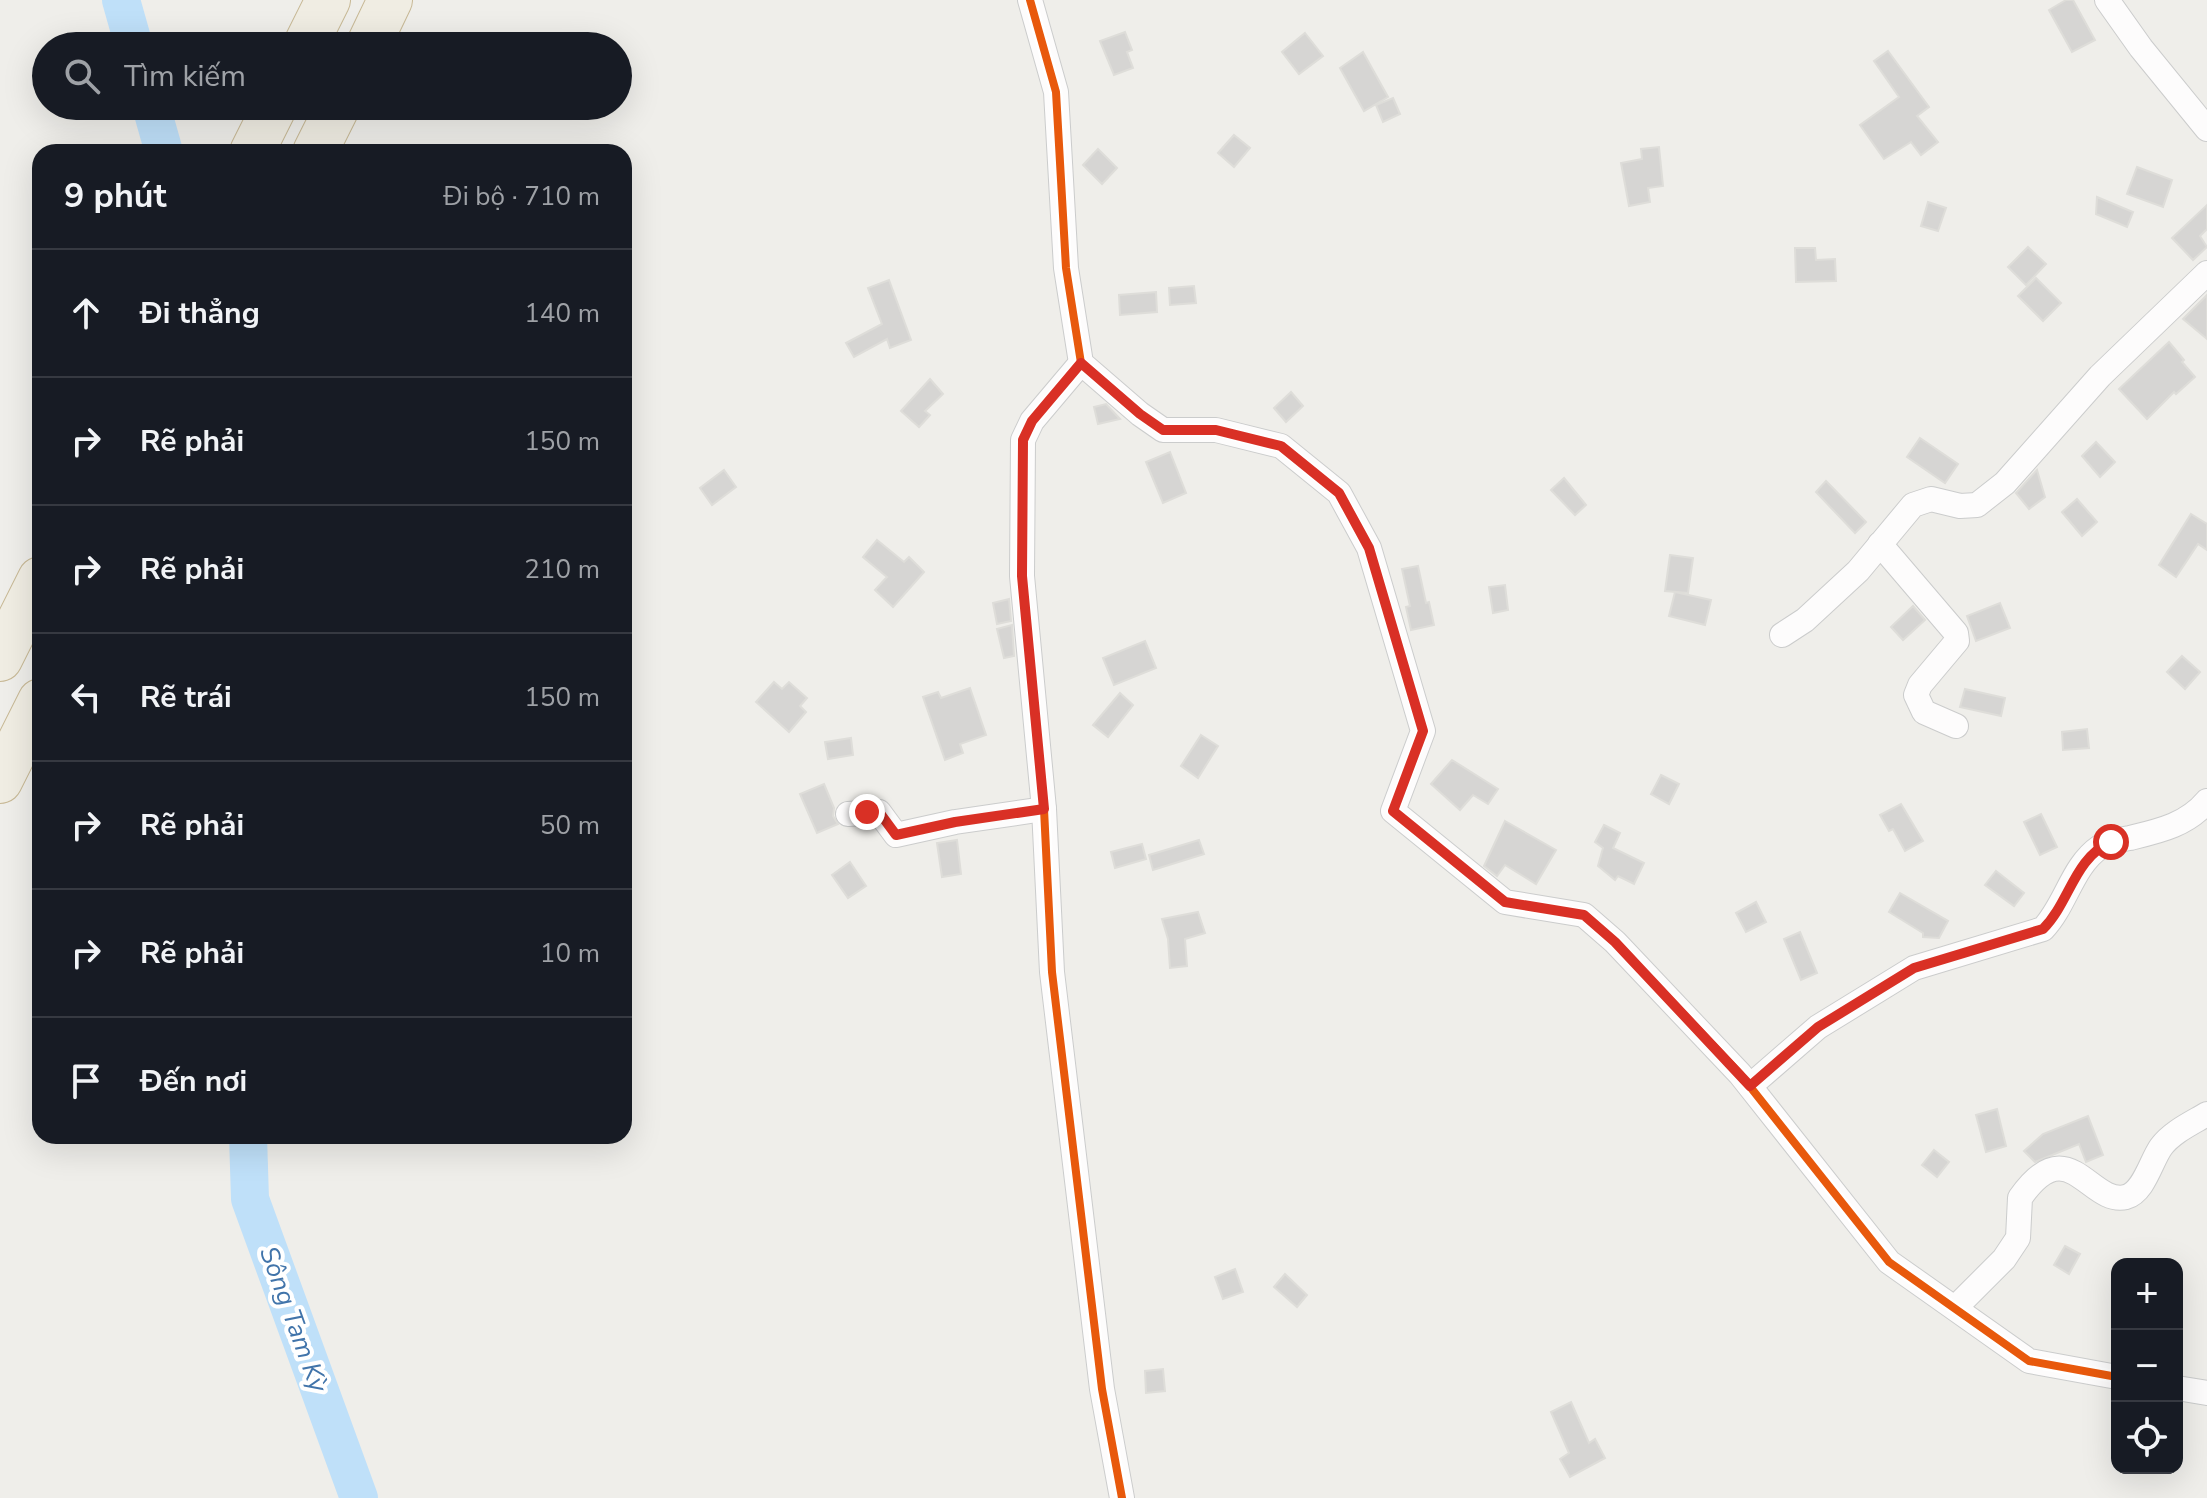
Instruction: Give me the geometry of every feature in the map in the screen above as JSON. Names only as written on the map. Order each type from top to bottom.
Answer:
[{"type":"highway","points":[[312,32],[328,0]]},
{"type":"highway","points":[[375,32],[390,0]]},
{"type":"highway","points":[[256,144],[268,120]]},
{"type":"highway","points":[[319,144],[331,120]]},
{"type":"highway","points":[[0,659],[32,595]]},
{"type":"highway","points":[[0,781],[32,717]]},
{"type":"street","points":[[1030,0],[1056,92],[1066,268],[1081,363],[1163,430],[1216,430],[1281,446],[1339,493],[1369,548],[1423,731],[1393,811],[1505,902],[1584,915],[1615,942],[1750,1086],[1889,1262],[2029,1361],[2111,1376]]},
{"type":"street","points":[[2107,0],[2141,48],[2207,129]]},
{"type":"street","points":[[1782,635],[1805,620],[1858,571],[1913,505],[1939,499],[1960,506],[1977,505],[2005,483],[2100,376],[2207,273]]},
{"type":"street","points":[[1081,363],[1032,421],[1023,440],[1022,576],[1044,809],[1052,972],[1102,1389],[1122,1498]]},
{"type":"street","points":[[1880,544],[1956,633],[1957,641],[1920,685],[1916,695],[1924,712],[1956,726]]},
{"type":"street","points":[[1750,1086],[1818,1027],[1914,968],[2043,929],[2053,919],[2083,863],[2092,853],[2111,842],[2174,827],[2207,801]]},
{"type":"street","points":[[848,814],[879,812],[896,835],[955,822],[1044,809]]},
{"type":"street","points":[[1955,1308],[2004,1259],[2018,1238],[2020,1198],[2048,1172],[2059,1168],[2070,1170],[2111,1196],[2130,1196],[2138,1190],[2163,1144],[2207,1114]]},
{"type":"street","points":[[2183,1389],[2207,1393]]},
{"type":"building","points":[[2066,0],[2073,0],[2095,40],[2072,52],[2049,10]]},
{"type":"building","points":[[1125,32],[1132,50],[1127,52],[1133,68],[1114,75],[1100,41]]},
{"type":"building","points":[[1305,33],[1323,56],[1299,74],[1282,52]]},
{"type":"building","points":[[1888,51],[1929,107],[1917,116],[1938,142],[1921,155],[1911,142],[1884,159],[1860,125],[1899,97],[1874,61]]},
{"type":"building","points":[[1363,52],[1388,97],[1364,111],[1340,68]]},
{"type":"building","points":[[1393,98],[1400,114],[1383,122],[1376,105]]},
{"type":"building","points":[[1234,135],[1250,148],[1234,167],[1218,153]]},
{"type":"building","points":[[1659,147],[1663,186],[1648,188],[1650,202],[1629,206],[1621,163],[1642,159],[1641,149]]},
{"type":"building","points":[[1098,149],[1117,168],[1102,184],[1083,165]]},
{"type":"building","points":[[2137,167],[2172,180],[2163,207],[2127,194]]},
{"type":"building","points":[[2097,197],[2133,212],[2127,227],[2096,214]]},
{"type":"building","points":[[1928,202],[1946,208],[1938,231],[1921,226]]},
{"type":"building","points":[[2207,205],[2207,229],[2200,236],[2207,247],[2193,260],[2172,238]]},
{"type":"building","points":[[2028,247],[2046,264],[2026,285],[2008,267]]},
{"type":"building","points":[[1795,248],[1815,248],[1816,260],[1835,259],[1836,281],[1796,282]]},
{"type":"building","points":[[2036,278],[2061,303],[2043,321],[2018,296]]},
{"type":"building","points":[[889,280],[911,340],[890,348],[887,339],[854,357],[846,343],[882,324],[868,288]]},
{"type":"building","points":[[1194,286],[1196,303],[1170,305],[1169,288]]},
{"type":"building","points":[[1156,292],[1157,312],[1120,315],[1119,295]]},
{"type":"building","points":[[2207,295],[2207,339],[2183,319]]},
{"type":"building","points":[[2169,342],[2195,377],[2176,394],[2174,392],[2147,419],[2119,389]]},
{"type":"building","points":[[930,379],[943,394],[925,411],[930,415],[919,427],[901,411]]},
{"type":"building","points":[[1291,392],[1303,406],[1286,422],[1274,408]]},
{"type":"building","points":[[1106,404],[1120,419],[1098,424],[1094,407]]},
{"type":"building","points":[[1920,438],[1958,464],[1945,483],[1907,457]]},
{"type":"building","points":[[2096,442],[2115,462],[2100,477],[2082,456]]},
{"type":"building","points":[[1170,452],[1186,493],[1163,503],[1146,462]]},
{"type":"building","points":[[724,470],[736,487],[712,505],[700,488]]},
{"type":"building","points":[[2037,470],[2045,497],[2029,509],[2016,493]]},
{"type":"building","points":[[1564,478],[1586,505],[1575,515],[1551,490]]},
{"type":"building","points":[[1826,481],[1866,522],[1855,533],[1816,492]]},
{"type":"building","points":[[2077,499],[2097,522],[2082,536],[2062,512]]},
{"type":"building","points":[[2191,514],[2207,524],[2207,550],[2198,544],[2176,577],[2159,565]]},
{"type":"building","points":[[877,540],[904,562],[909,557],[924,572],[893,607],[875,590],[887,577],[863,557]]},
{"type":"building","points":[[1670,555],[1693,558],[1688,593],[1665,591]]},
{"type":"building","points":[[1418,566],[1434,625],[1411,630],[1406,607],[1410,606],[1402,569]]},
{"type":"building","points":[[1505,585],[1508,610],[1493,613],[1489,587]]},
{"type":"building","points":[[1675,592],[1711,600],[1705,625],[1669,616]]},
{"type":"building","points":[[1009,599],[1011,621],[997,624],[993,603]]},
{"type":"building","points":[[2000,603],[2010,628],[1976,641],[1967,616]]},
{"type":"building","points":[[1913,606],[1925,620],[1903,640],[1891,627]]},
{"type":"building","points":[[1012,625],[1014,656],[1004,658],[997,629]]},
{"type":"building","points":[[1145,641],[1156,668],[1114,685],[1103,658]]},
{"type":"building","points":[[2182,656],[2200,672],[2185,689],[2167,672]]},
{"type":"building","points":[[774,682],[782,689],[789,682],[807,698],[800,706],[806,712],[789,732],[756,702]]},
{"type":"building","points":[[970,688],[986,735],[960,744],[963,753],[945,760],[923,697],[938,692],[941,698]]},
{"type":"building","points":[[1965,689],[2005,698],[2001,716],[1960,707]]},
{"type":"building","points":[[1120,693],[1133,705],[1108,737],[1093,725]]},
{"type":"building","points":[[2087,729],[2089,748],[2063,750],[2062,732]]},
{"type":"building","points":[[1201,735],[1218,746],[1198,778],[1181,766]]},
{"type":"building","points":[[851,738],[853,755],[828,759],[825,742]]},
{"type":"building","points":[[1452,760],[1498,789],[1488,804],[1473,795],[1460,810],[1431,784]]},
{"type":"building","points":[[1661,775],[1679,784],[1669,804],[1651,794]]},
{"type":"building","points":[[824,784],[838,824],[817,833],[800,794]]},
{"type":"building","points":[[1901,804],[1923,841],[1905,851],[1893,829],[1889,831],[1880,815]]},
{"type":"building","points":[[2041,814],[2057,847],[2040,855],[2024,822]]},
{"type":"building","points":[[1505,821],[1556,850],[1536,884],[1505,865],[1497,876],[1484,866]]},
{"type":"building","points":[[1604,825],[1620,833],[1613,848],[1644,863],[1634,884],[1618,876],[1615,880],[1598,866],[1603,848],[1595,842]]},
{"type":"building","points":[[957,840],[961,874],[942,877],[937,843]]},
{"type":"building","points":[[1199,840],[1204,854],[1153,870],[1149,855]]},
{"type":"building","points":[[1142,844],[1146,859],[1115,868],[1111,852]]},
{"type":"building","points":[[850,862],[866,886],[848,898],[832,875]]},
{"type":"building","points":[[1996,871],[2024,893],[2014,906],[1985,885]]},
{"type":"building","points":[[1900,893],[1948,921],[1939,938],[1923,937],[1923,933],[1889,912]]},
{"type":"building","points":[[1756,902],[1766,922],[1746,932],[1736,913]]},
{"type":"building","points":[[1198,912],[1205,933],[1185,939],[1187,966],[1170,968],[1168,939],[1162,919]]},
{"type":"building","points":[[1800,932],[1817,973],[1801,980],[1784,939]]},
{"type":"building","points":[[1997,1109],[2006,1146],[1986,1152],[1976,1115]]},
{"type":"building","points":[[2088,1116],[2103,1155],[2086,1162],[2079,1144],[2035,1162],[2024,1151],[2043,1134]]},
{"type":"building","points":[[1934,1150],[1949,1162],[1937,1177],[1922,1165]]},
{"type":"building","points":[[2065,1246],[2080,1254],[2069,1274],[2054,1265]]},
{"type":"building","points":[[1235,1269],[1243,1292],[1223,1299],[1215,1277]]},
{"type":"building","points":[[1285,1274],[1307,1295],[1297,1307],[1274,1287]]},
{"type":"building","points":[[1163,1369],[1165,1391],[1146,1393],[1145,1371]]},
{"type":"building","points":[[1571,1402],[1589,1443],[1595,1439],[1605,1458],[1570,1477],[1560,1459],[1569,1453],[1551,1412]]},
{"type":"waterway","name":"Sông Tam Kỳ","points":[[121,0],[130,32]]},
{"type":"waterway","name":"Sông Tam Kỳ","points":[[155,120],[162,144]]},
{"type":"waterway","name":"Sông Tam Kỳ","points":[[248,1144],[250,1199],[359,1498]]},
{"type":"cycle path","points":[[1030,0],[1056,92],[1066,268],[1081,363],[1163,430],[1216,430],[1281,446],[1339,493],[1369,548],[1423,731],[1393,811],[1505,902],[1584,915],[1615,942],[1740,1074],[1889,1262],[2029,1361],[2111,1376]]},
{"type":"cycle path","points":[[1081,363],[1032,421],[1023,440],[1022,576],[1044,809],[1052,972],[1102,1389],[1122,1498]]},
{"type":"route","points":[[867,812],[879,812],[896,835],[955,822],[1044,809],[1022,576],[1023,440],[1032,421],[1081,363],[1163,430],[1216,430],[1281,446],[1339,493],[1369,548],[1423,731],[1393,811],[1505,902],[1584,915],[1615,942],[1750,1086],[1818,1027],[1914,968],[2043,929],[2053,919],[2083,863],[2092,853],[2111,842]]}]
